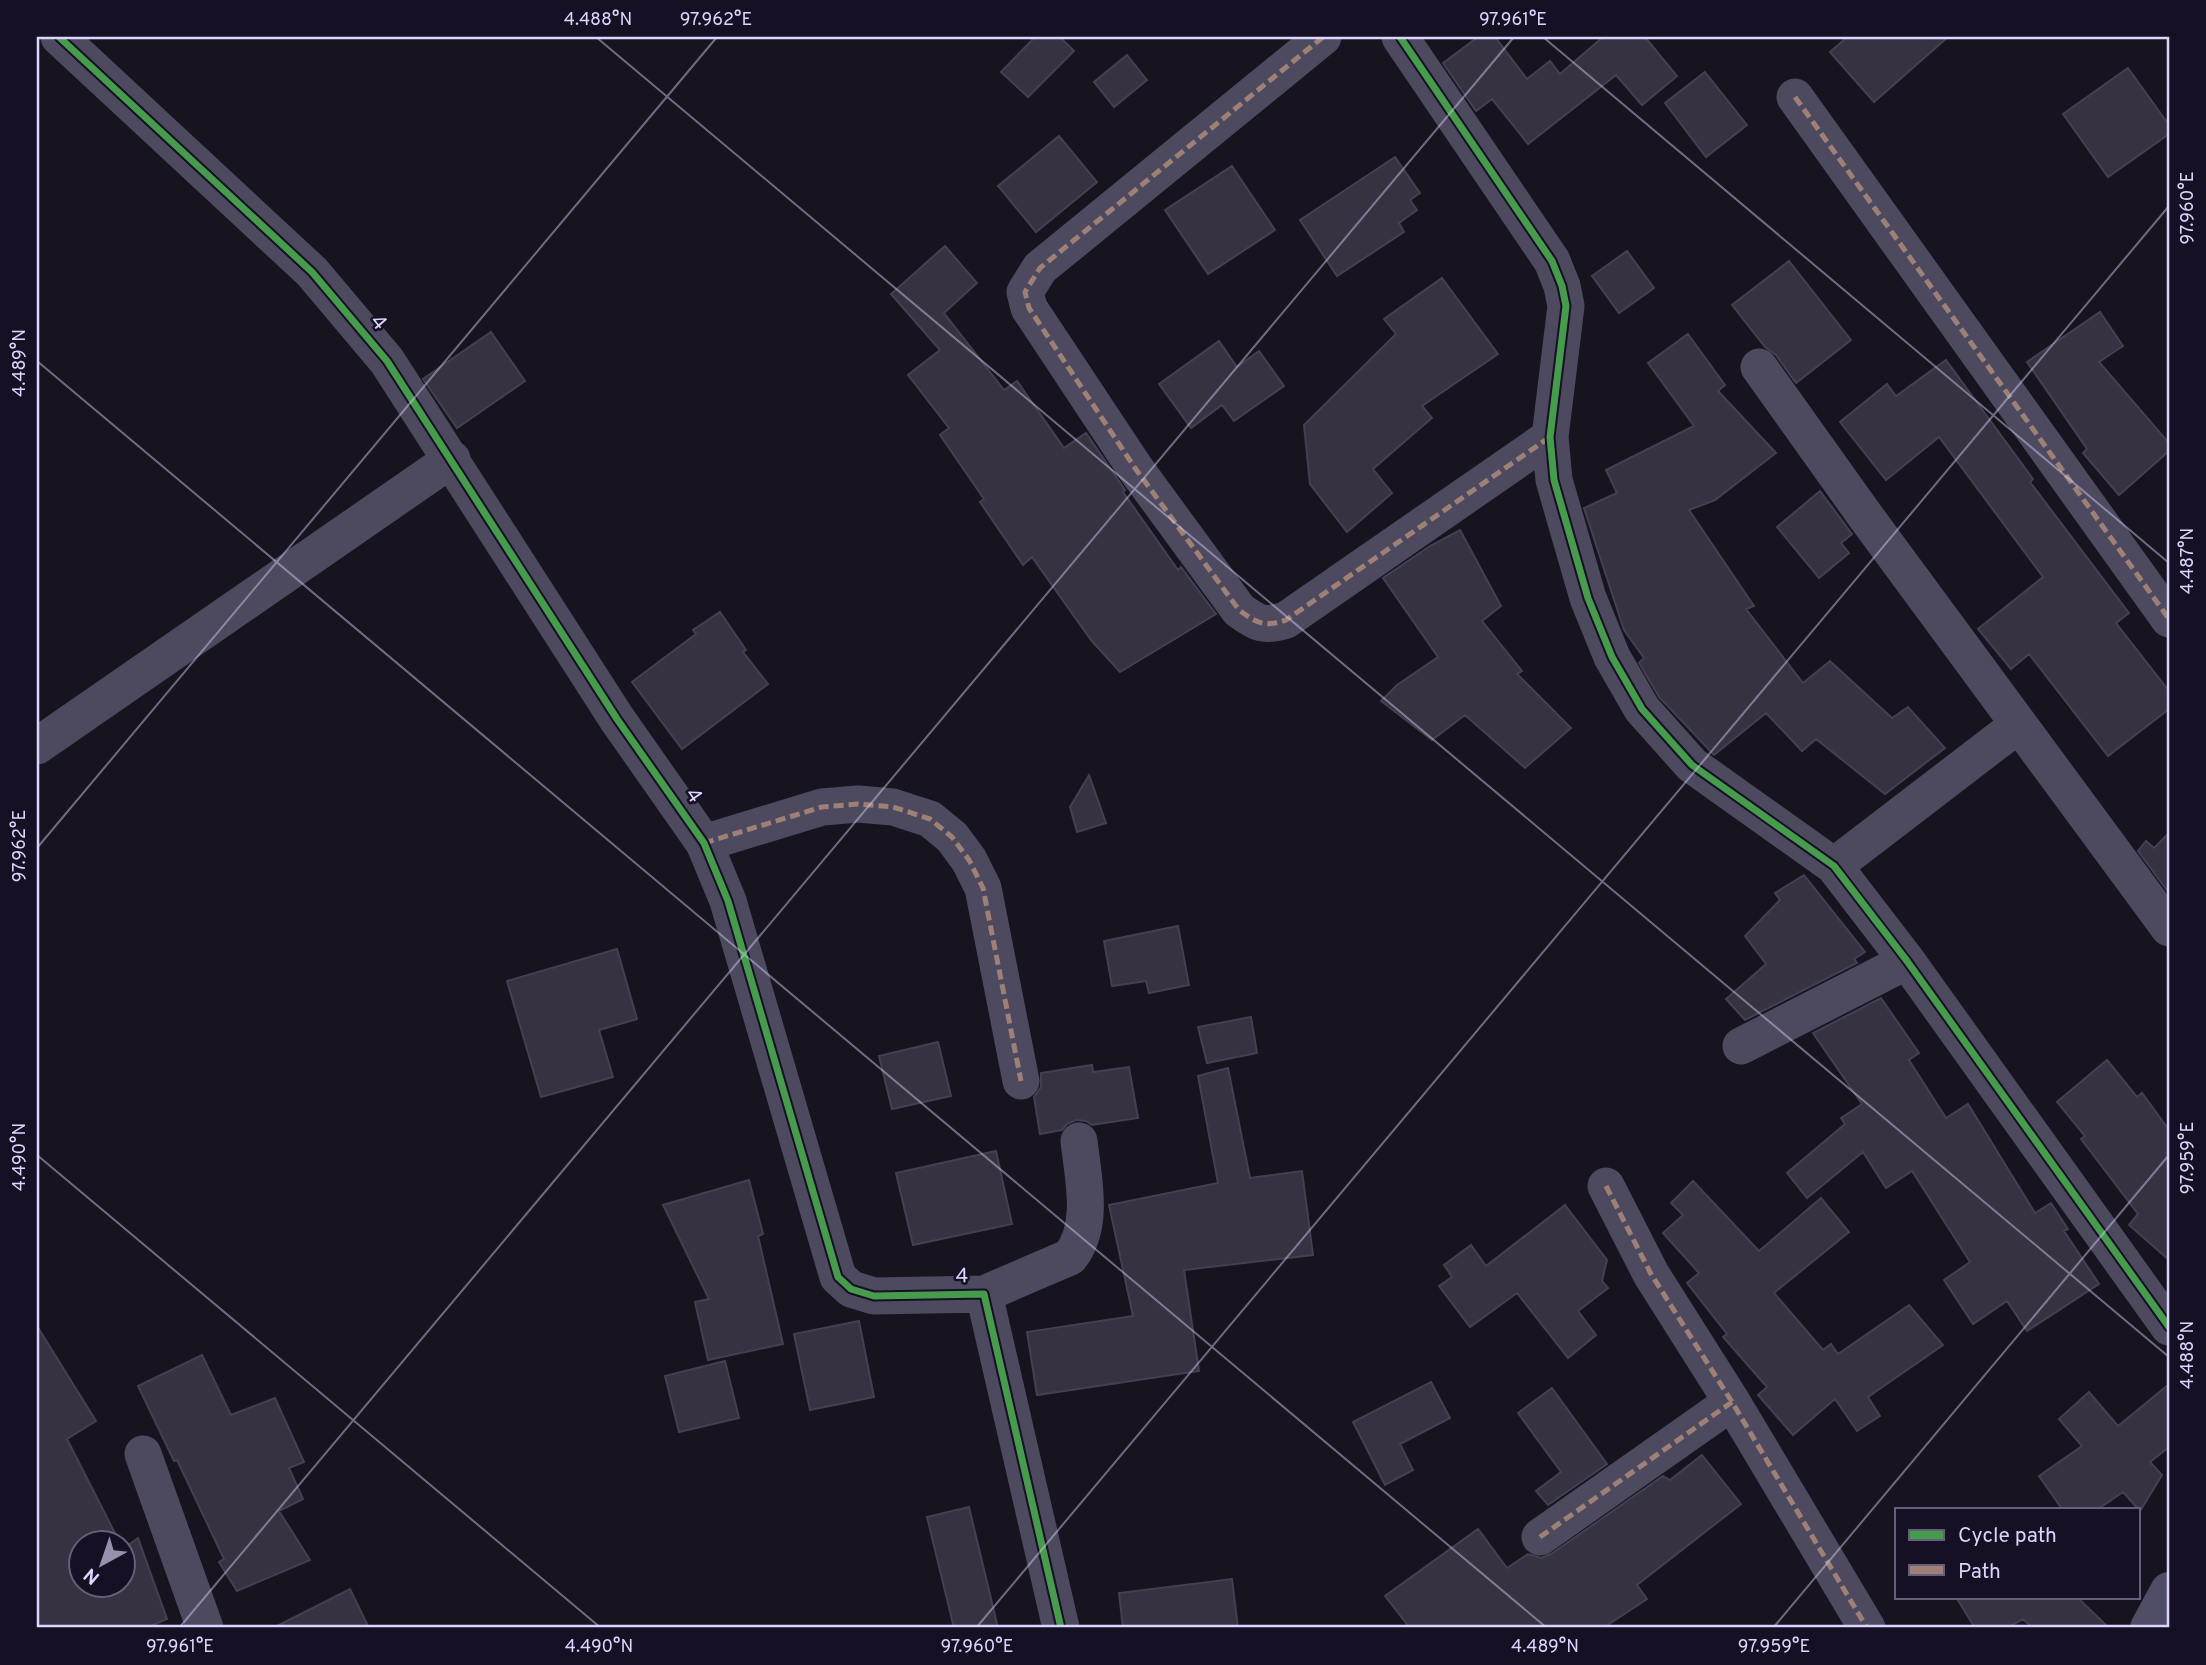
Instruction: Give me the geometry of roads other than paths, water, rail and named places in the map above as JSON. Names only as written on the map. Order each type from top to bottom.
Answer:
[{"type":"main road","points":[[2149,1628],[2169,1591]]},
{"type":"street","name":"4","points":[[59,37],[75,55],[312,272],[387,361],[617,719],[704,843],[728,901],[838,1277],[851,1289],[874,1296],[984,1294],[1061,1628]]},
{"type":"street","points":[[1322,37],[1041,268],[1025,292],[1029,308],[1135,468],[1239,610],[1254,621],[1269,626],[1286,620],[1550,437]]},
{"type":"street","points":[[1400,37],[1552,261],[1562,286],[1566,306],[1550,437],[1554,480],[1588,598],[1612,657],[1642,709],[1692,765],[1834,866],[1907,961],[2169,1327]]},
{"type":"street","points":[[1795,97],[2169,619]]},
{"type":"street","points":[[1759,366],[1866,517],[2169,928]]},
{"type":"street","points":[[37,746],[452,459]]},
{"type":"street","points":[[1834,866],[2018,725]]},
{"type":"street","points":[[704,843],[822,807],[858,804],[893,807],[930,819],[952,837],[969,860],[983,888],[1021,1080]]},
{"type":"street","points":[[1741,1046],[1907,961]]},
{"type":"street","points":[[984,1294],[1070,1257],[1078,1247],[1086,1199],[1079,1141]]},
{"type":"street","points":[[1606,1186],[1651,1274],[1732,1402],[1867,1628]]},
{"type":"street","points":[[1540,1537],[1732,1402]]},
{"type":"street","points":[[143,1454],[205,1628]]}]
